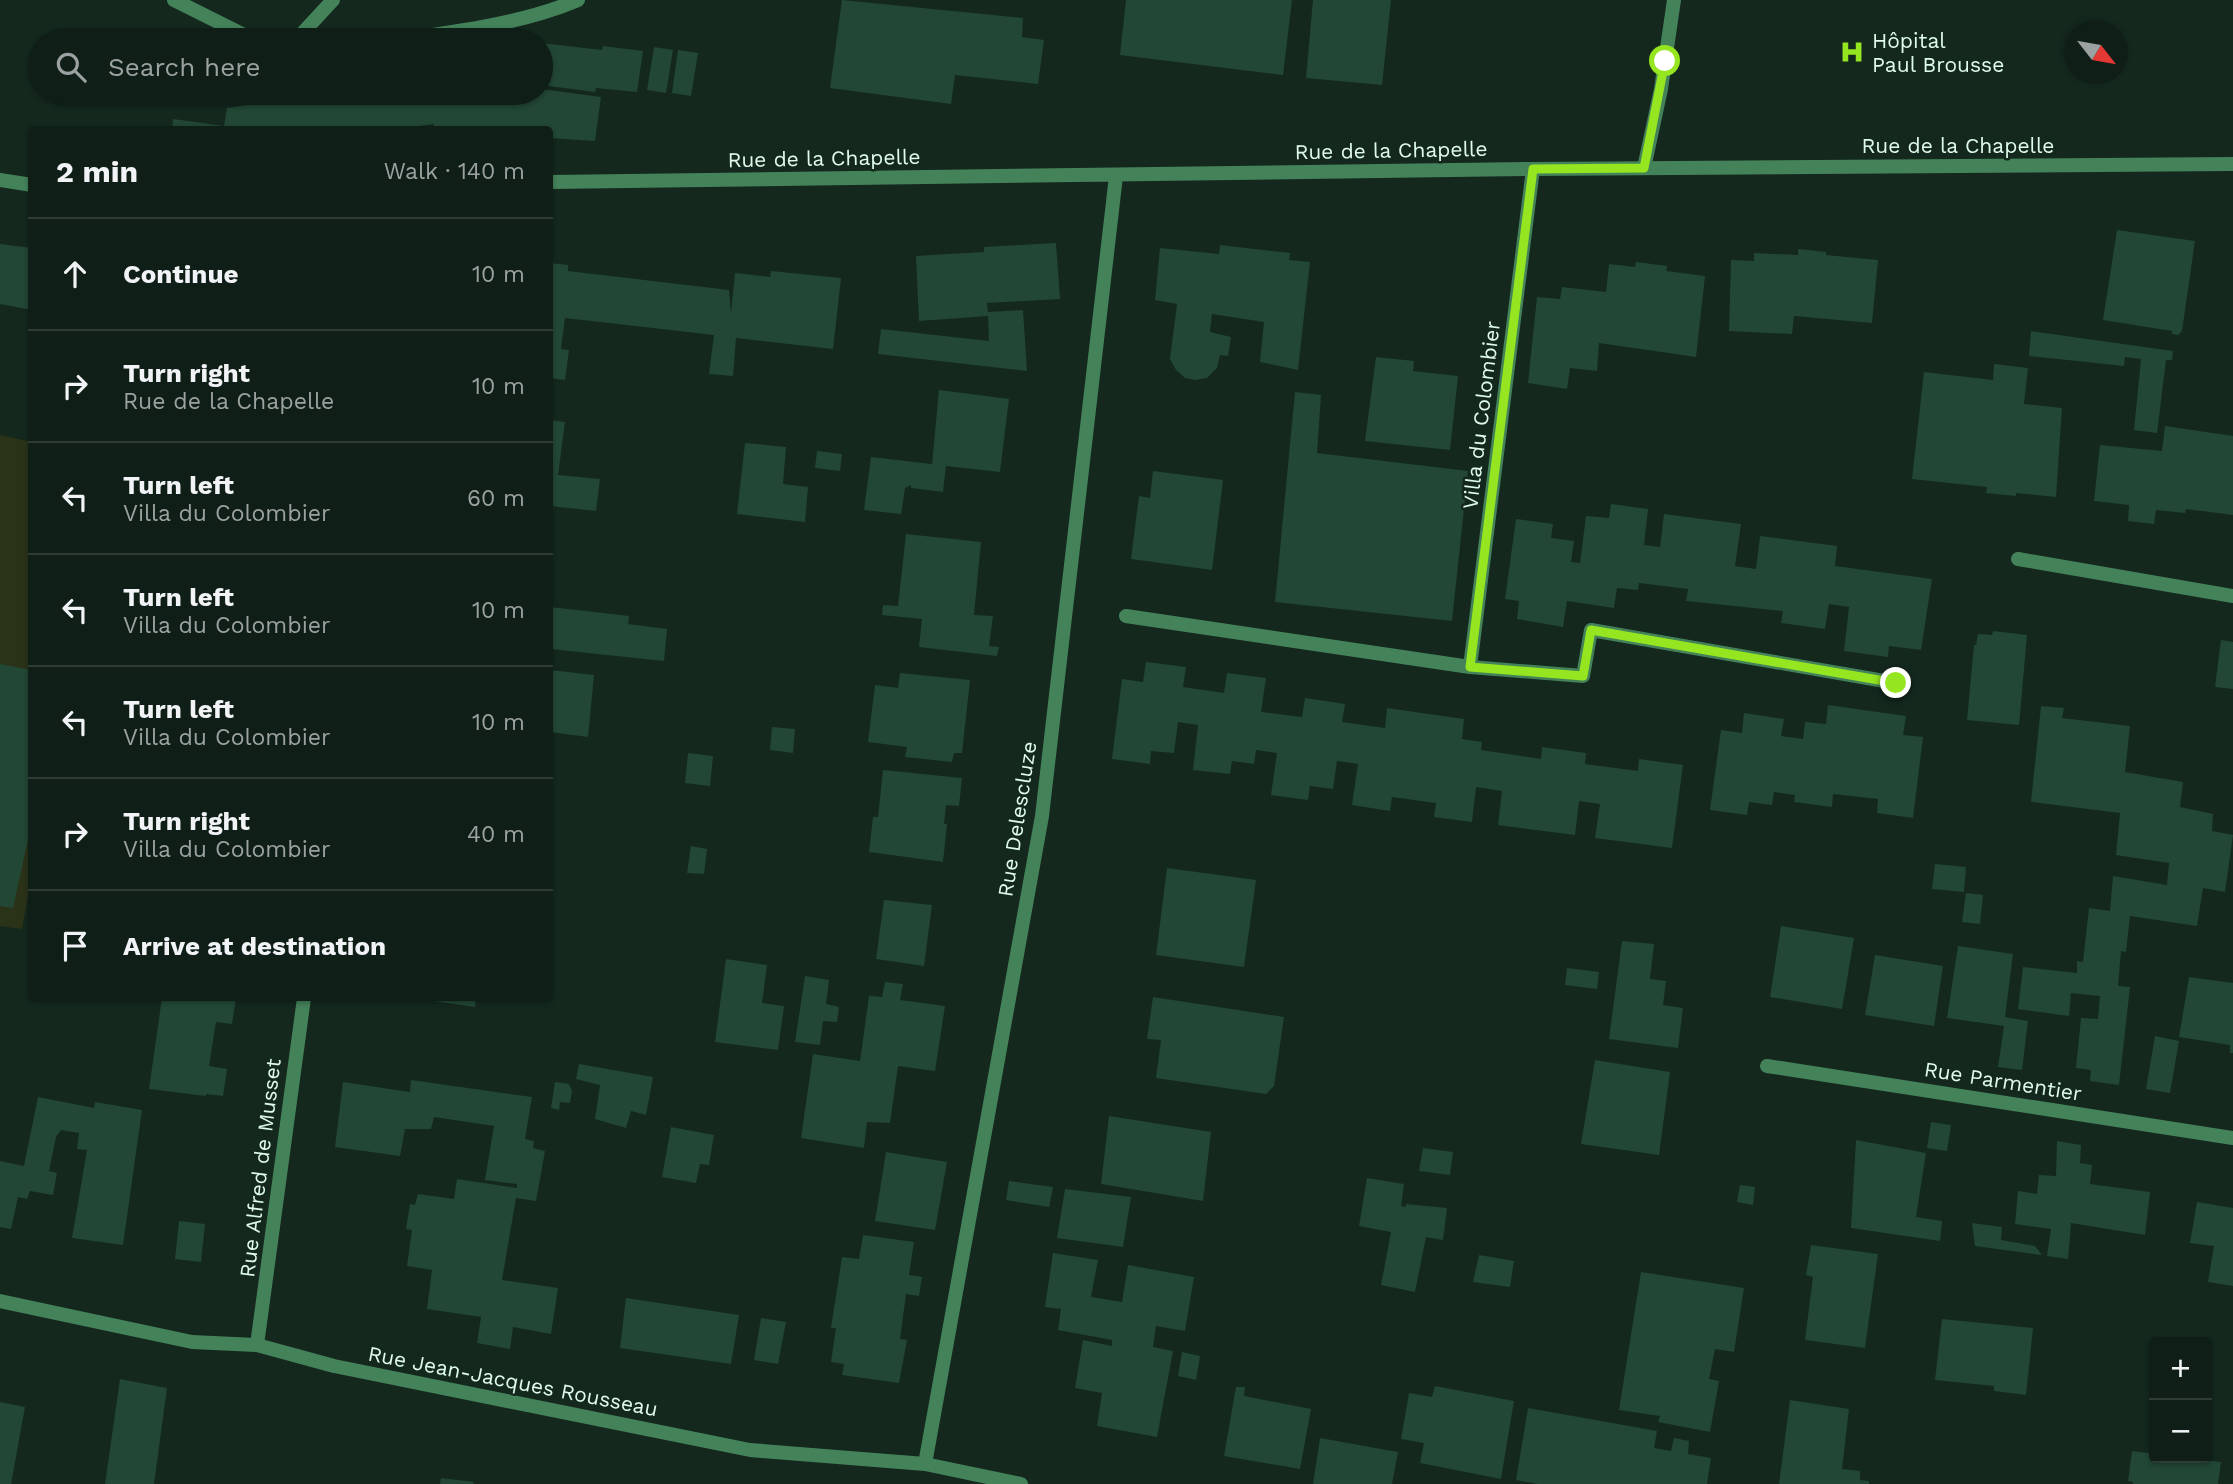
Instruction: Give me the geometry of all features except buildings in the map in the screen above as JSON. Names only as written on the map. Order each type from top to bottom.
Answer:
[{"type":"street","points":[[174,0],[230,28]]},
{"type":"street","points":[[307,28],[332,0]]},
{"type":"street","points":[[475,28],[557,9],[578,0]]},
{"type":"street","points":[[1644,168],[1661,89],[1674,0]]},
{"type":"street","name":"Rue de la Chapelle","points":[[553,182],[1533,169],[2233,164]]},
{"type":"street","name":"Villa du Colombier","points":[[1470,667],[1533,169]]},
{"type":"street","name":"Rue Delescluze","points":[[925,1464],[1042,816],[1116,176]]},
{"type":"street","points":[[0,180],[28,185]]},
{"type":"street","points":[[2018,559],[2233,596]]},
{"type":"street","points":[[1126,616],[1470,667],[1583,676],[1591,630],[1896,683]]},
{"type":"street","name":"Rue Alfred de Musset","points":[[257,1345],[304,1001]]},
{"type":"street","name":"Rue Parmentier","points":[[1766,1066],[2233,1138]]},
{"type":"street","name":"Rue Jean-Jacques Rousseau","points":[[0,1301],[192,1342],[257,1345],[334,1366],[750,1450],[925,1464],[1021,1484]]},
{"type":"green space","points":[[0,435],[28,441],[28,896],[22,929],[0,926]]},
{"type":"place","name":"Hôpital Paul Brousse","points":[[1852,52]]},
{"type":"route","points":[[1665,61],[1644,168],[1533,169],[1470,667],[1583,676],[1591,630],[1896,683]]}]
